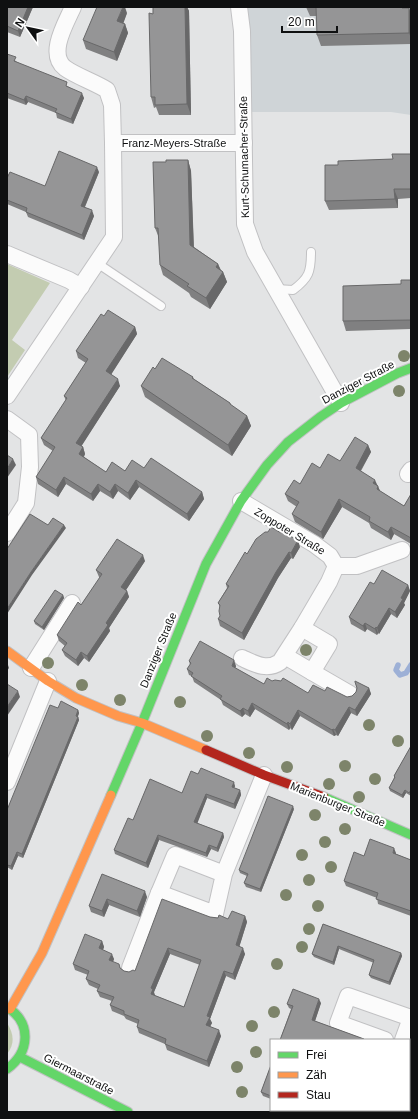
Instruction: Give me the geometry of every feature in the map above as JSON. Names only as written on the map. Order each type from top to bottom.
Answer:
[{"type":"street","points":[[73,7],[57,50],[58,59],[64,67],[107,90],[112,105],[113,143]]},
{"type":"street","name":"Kurt-Schumacher-Straße","points":[[239,7],[242,32],[245,224],[255,252],[341,403]]},
{"type":"street","name":"Kurt-Schumacher-Straße","points":[[242,32],[251,7]]},
{"type":"street","name":"Franz-Meyers-Straße","points":[[7,396],[114,237],[113,143],[244,143]]},
{"type":"street","points":[[7,254],[69,280],[81,287]]},
{"type":"street","name":"Danziger Straße","points":[[9,1008],[42,953],[142,723],[206,564],[241,501],[267,466],[288,442],[341,403],[398,373],[411,368]]},
{"type":"street","points":[[7,419],[29,435],[30,468],[26,503],[7,533]]},
{"type":"street","name":"Zoppoter Straße","points":[[241,501],[314,544],[330,556],[336,566]]},
{"type":"street","points":[[242,658],[260,667],[275,666],[285,656],[329,582],[336,566],[357,566],[402,550]]},
{"type":"street","points":[[31,668],[72,603]]},
{"type":"street","points":[[302,628],[329,644],[312,672]]},
{"type":"street","name":"Marienburger Straße","points":[[7,652],[31,668],[48,682],[76,698],[118,716],[142,723],[264,775],[334,801],[411,835]]},
{"type":"street","points":[[285,656],[350,694]]},
{"type":"street","points":[[7,782],[48,682]]},
{"type":"street","points":[[159,893],[215,914],[224,874],[264,775]]},
{"type":"street","points":[[130,968],[175,855],[224,874]]},
{"type":"street","points":[[381,1039],[338,1023],[348,996],[411,1018],[403,1039]]},
{"type":"street","points":[[7,1069],[11,1067],[20,1057],[25,1044],[25,1031],[20,1018],[9,1008]]},
{"type":"street","name":"Giermaarstraße","points":[[20,1057],[128,1112]]},
{"type":"lane","points":[[276,289],[293,290],[306,280],[311,266],[311,252]]},
{"type":"lane","points":[[97,263],[161,306]]},
{"type":"shaded area","points":[[236,7],[411,7],[411,115],[391,112],[237,112]]},
{"type":"green space","points":[[7,264],[50,283],[12,340],[25,350],[7,377]]},
{"type":"green space","points":[[7,1023],[13,1039],[10,1050],[7,1054]]},
{"type":"building","points":[[7,7],[28,7],[18,31],[7,26]]},
{"type":"building","points":[[97,7],[123,7],[117,21],[125,24],[114,52],[83,40]]},
{"type":"building","points":[[153,7],[185,7],[187,104],[155,105],[155,97],[151,97],[149,13],[153,14]]},
{"type":"building","points":[[316,7],[409,8],[409,33],[317,35]]},
{"type":"building","points":[[7,54],[16,57],[14,61],[67,82],[66,86],[82,93],[71,119],[55,112],[57,109],[26,96],[24,100],[7,93]]},
{"type":"building","points":[[59,151],[97,167],[81,206],[92,210],[82,235],[26,212],[27,208],[7,200],[7,178],[10,172],[45,186]]},
{"type":"building","points":[[392,154],[411,154],[411,189],[394,189],[395,199],[325,201],[325,165],[338,165],[338,161],[393,159]]},
{"type":"building","points":[[166,160],[188,160],[190,245],[218,264],[216,267],[223,272],[206,298],[187,286],[189,284],[160,265],[158,228],[155,228],[153,162],[166,162]]},
{"type":"building","points":[[401,280],[411,280],[411,320],[343,321],[343,286],[401,284]]},
{"type":"building","points":[[108,310],[135,327],[106,371],[118,379],[76,443],[83,447],[79,454],[106,472],[112,462],[125,471],[132,460],[144,468],[151,458],[202,492],[187,514],[136,480],[128,493],[115,484],[110,492],[98,484],[91,494],[64,477],[56,490],[36,477],[55,447],[41,438],[67,398],[64,396],[88,359],[76,351],[101,314],[104,316]]},
{"type":"building","points":[[162,358],[193,377],[192,378],[247,416],[228,445],[141,386],[153,367],[155,369]]},
{"type":"building","points":[[355,437],[368,445],[356,468],[375,480],[373,483],[378,486],[377,489],[404,506],[411,494],[411,538],[391,527],[388,532],[369,521],[370,517],[339,499],[321,532],[292,514],[299,502],[285,494],[294,480],[300,484],[312,463],[320,468],[328,454],[340,461]]},
{"type":"building","points":[[7,455],[13,459],[7,469]]},
{"type":"building","points":[[30,514],[48,525],[53,518],[64,525],[7,609],[7,549]]},
{"type":"building","points":[[271,527],[298,540],[291,553],[289,552],[276,572],[242,633],[218,619],[220,616],[220,605],[218,603],[229,586],[226,584],[245,552],[247,554],[256,539],[265,532],[268,532]]},
{"type":"building","points":[[117,539],[143,555],[121,587],[127,591],[106,623],[108,625],[87,656],[81,652],[76,660],[62,650],[67,643],[57,635],[78,602],[81,605],[102,574],[96,570]]},
{"type":"building","points":[[382,570],[408,585],[401,598],[403,599],[395,612],[389,608],[375,629],[365,623],[363,626],[349,617],[370,582],[374,584]]},
{"type":"building","points":[[55,590],[63,595],[42,627],[34,621]]},
{"type":"building","points":[[200,641],[234,660],[232,666],[264,684],[267,678],[272,681],[281,681],[283,678],[308,693],[313,685],[325,691],[327,687],[347,697],[352,696],[356,692],[357,688],[355,681],[369,688],[355,710],[349,707],[335,730],[332,730],[298,710],[290,724],[288,722],[287,724],[252,703],[248,711],[243,708],[240,711],[220,699],[222,696],[191,676],[193,673],[187,669],[191,663],[189,661]]},
{"type":"building","points":[[7,684],[18,691],[7,707]]},
{"type":"building","points":[[61,701],[78,710],[76,716],[78,717],[22,854],[17,852],[11,866],[7,865],[7,810],[50,705],[58,708]]},
{"type":"building","points":[[411,746],[411,790],[409,793],[405,790],[402,795],[389,788]]},
{"type":"building","points":[[201,768],[234,782],[232,787],[240,790],[234,804],[206,794],[194,822],[223,833],[217,848],[209,845],[206,853],[158,835],[146,863],[114,850],[128,818],[133,820],[150,779],[182,793],[191,771],[198,774]]},
{"type":"building","points":[[268,796],[293,806],[260,889],[244,883],[248,874],[239,870]]},
{"type":"building","points":[[370,839],[394,848],[393,853],[411,860],[411,911],[376,899],[378,893],[344,881],[354,852],[364,856]]},
{"type":"building","points":[[102,874],[145,891],[137,911],[107,899],[102,911],[89,906]]},
{"type":"building","points":[[162,899],[210,917],[218,918],[219,915],[228,919],[232,911],[245,916],[236,945],[243,948],[233,974],[224,971],[207,1016],[210,1017],[206,1025],[219,1030],[207,1061],[165,1044],[166,1039],[137,1027],[139,1020],[124,1014],[124,1011],[110,1005],[114,997],[97,991],[100,985],[86,979],[89,971],[73,964],[85,934],[102,941],[99,948],[112,954],[109,960],[119,964],[120,968],[124,971],[135,971]],"holes":[[[168,948],[201,960],[184,1007],[151,994],[153,989],[151,988]]]},
{"type":"building","points":[[323,924],[401,953],[389,982],[369,975],[374,960],[338,946],[333,962],[312,954]]},
{"type":"building","points":[[293,989],[319,999],[312,1020],[364,1039],[280,1039],[293,1006],[287,1004]]},
{"type":"building","points":[[270,1068],[270,1096],[261,1092]]},
{"type":"building","points":[[411,1069],[411,1081],[410,1081]]},
{"type":"building","points":[[303,1111],[399,1112],[305,1112]]},
{"type":"waterway","points":[[398,665],[396,670],[400,675],[406,673],[411,665]]},
{"type":"traffic: fast","points":[[111,795],[142,723],[206,564],[241,501],[267,465],[288,442],[341,403],[398,373],[411,368]]},
{"type":"traffic: fast","points":[[324,797],[411,835]]},
{"type":"traffic: fast","points":[[7,1007],[21,1021],[25,1038],[24,1046],[20,1054],[15,1062],[7,1069]]},
{"type":"traffic: fast","points":[[20,1057],[128,1112]]},
{"type":"traffic: slow","points":[[7,651],[48,681],[76,698],[118,716],[142,723],[206,750]]},
{"type":"traffic: slow","points":[[10,1009],[42,953],[111,795]]},
{"type":"traffic: jam","points":[[206,750],[264,775],[324,797]]}]
